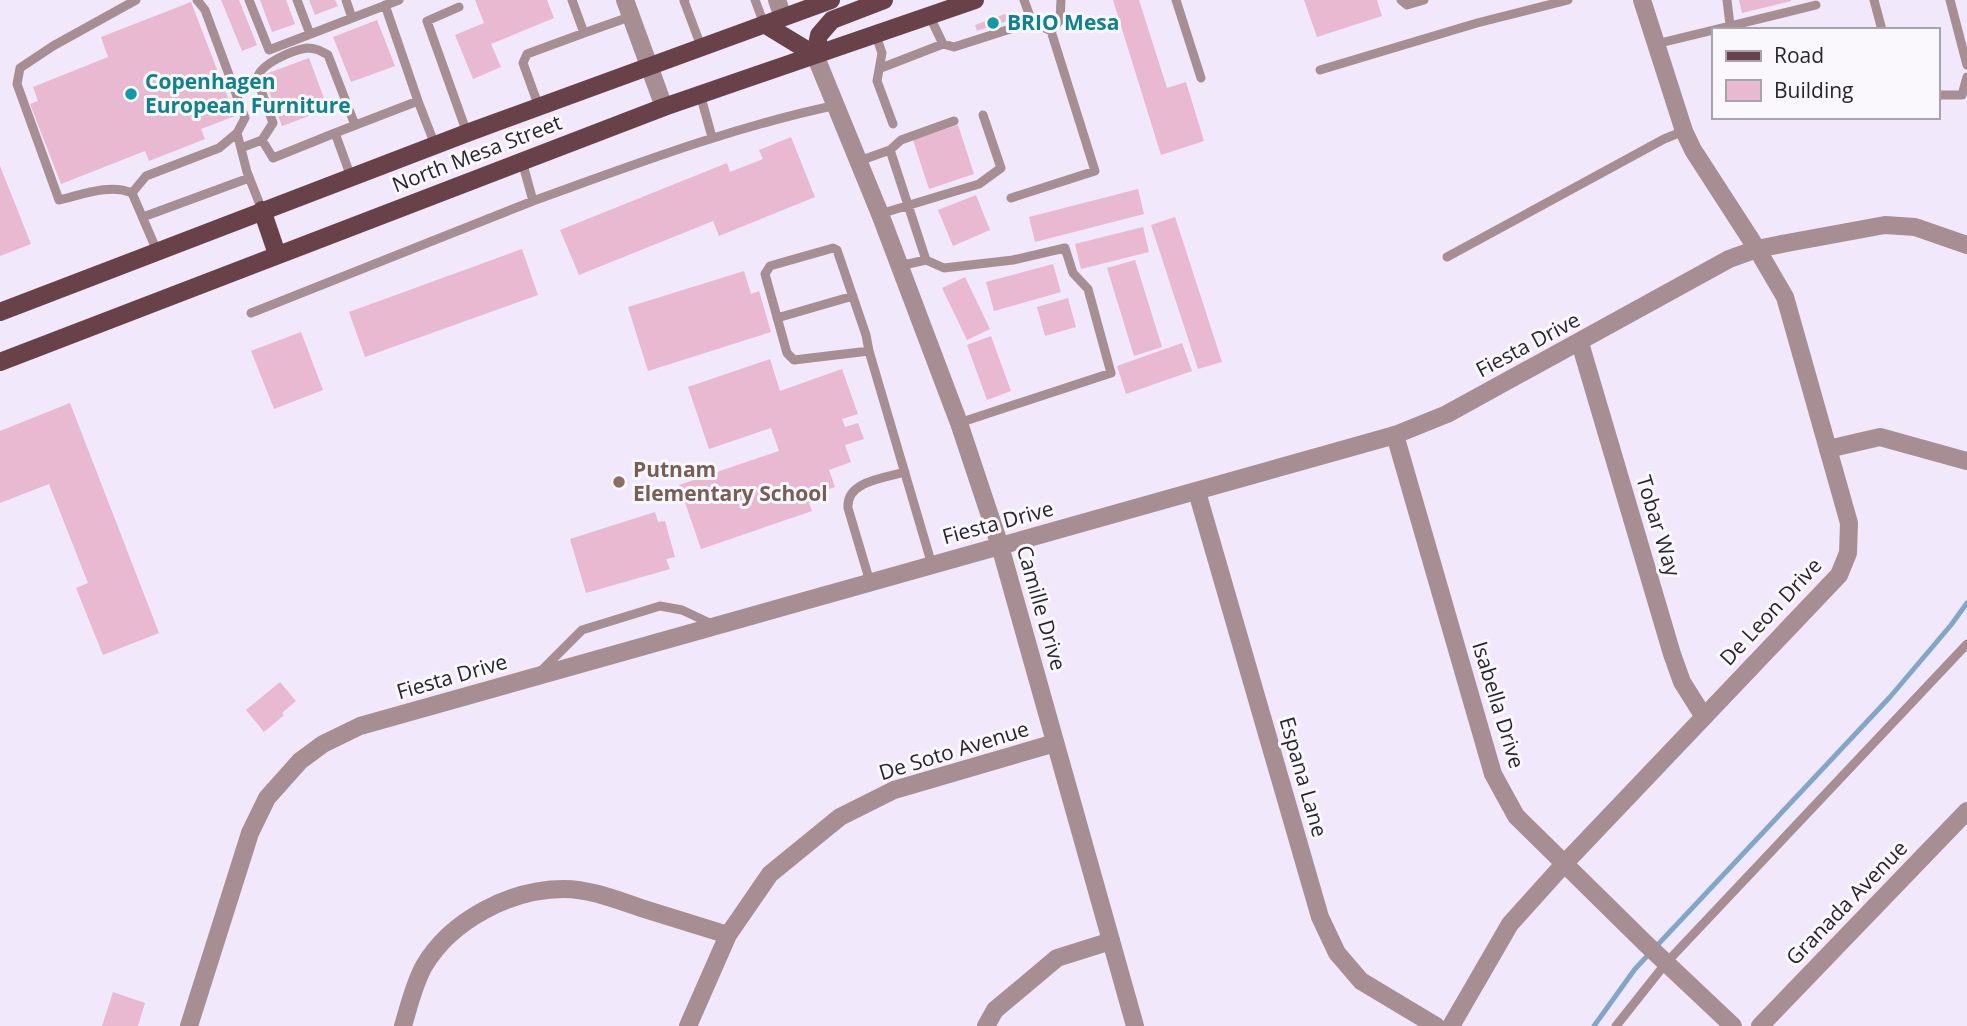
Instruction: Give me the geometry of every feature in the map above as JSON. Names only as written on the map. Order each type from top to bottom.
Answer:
[{"type":"main road","name":"North Mesa Street","points":[[0,312],[435,145],[764,24],[780,8],[831,0]]},
{"type":"main road","points":[[764,24],[815,55],[819,35],[832,20],[884,0]]},
{"type":"main road","name":"North Mesa Street","points":[[0,362],[664,107],[929,15],[946,4],[975,0]]},
{"type":"main road","points":[[262,211],[277,254]]},
{"type":"street","name":"De Leon Drive","points":[[1451,1026],[1510,924],[1839,575],[1848,553],[1849,523],[1785,297],[1693,150],[1684,131],[1642,0]]},
{"type":"street","points":[[628,8],[664,107]]},
{"type":"street","name":"Camille Drive","points":[[815,55],[880,214],[959,424],[1000,546],[1135,1026]]},
{"type":"street","name":"Fiesta Drive","points":[[189,1026],[250,833],[267,799],[300,761],[323,744],[360,726],[1395,435],[1447,414],[1729,259],[1757,249],[1885,225],[1915,227],[1967,245]]},
{"type":"street","name":"Tobar Way","points":[[1580,343],[1675,663],[1682,682],[1704,717]]},
{"type":"street","name":"Isabella Drive","points":[[1395,435],[1493,774],[1516,816],[1733,1026]]},
{"type":"street","points":[[1828,449],[1880,437],[1967,461]]},
{"type":"street","name":"Espana Lane","points":[[1197,492],[1320,917],[1337,953],[1361,981],[1436,1026]]},
{"type":"street","name":"De Soto Avenue","points":[[688,1026],[728,935],[770,874],[840,817],[894,790],[1055,743]]},
{"type":"street","name":"Granada Avenue","points":[[1760,1026],[1967,811]]},
{"type":"street","points":[[403,1026],[424,965],[444,940],[472,918],[498,903],[529,892],[565,889],[607,897],[728,935]]},
{"type":"street","points":[[986,1026],[995,1010],[1057,958],[1111,941]]},
{"type":"lane","points":[[135,0],[53,46],[20,68],[17,84],[59,200],[111,189],[122,188],[132,192],[157,251]]},
{"type":"lane","points":[[132,192],[146,176],[219,148],[237,133],[245,118],[205,10],[197,0]]},
{"type":"lane","points":[[249,0],[269,50],[392,2],[418,101],[435,145]]},
{"type":"lane","points":[[297,0],[310,34]]},
{"type":"lane","points":[[346,0],[352,18]]},
{"type":"lane","points":[[572,0],[584,33]]},
{"type":"lane","points":[[685,0],[701,46]]},
{"type":"lane","points":[[755,0],[764,24]]},
{"type":"lane","points":[[1024,0],[1032,22]]},
{"type":"lane","points":[[1051,31],[1060,20],[1061,0]]},
{"type":"lane","points":[[1176,0],[1201,78]]},
{"type":"lane","points":[[1401,0],[1407,5],[1424,0]]},
{"type":"lane","points":[[1320,70],[1477,23],[1568,0]]},
{"type":"lane","points":[[1727,0],[1730,25]]},
{"type":"lane","points":[[1874,0],[1881,28]]},
{"type":"lane","points":[[1950,0],[1967,65]]},
{"type":"lane","points":[[1718,28],[1816,5]]},
{"type":"lane","points":[[459,8],[427,21],[467,133]]},
{"type":"lane","points":[[539,107],[523,63],[527,54],[584,33],[628,8]]},
{"type":"lane","points":[[929,15],[943,44]]},
{"type":"lane","points":[[881,68],[943,44],[954,47],[1032,22],[1051,31],[1095,171],[1010,198]]},
{"type":"lane","points":[[1657,44],[1712,30]]},
{"type":"lane","points":[[875,33],[882,53],[877,81],[893,124]]},
{"type":"lane","points":[[241,148],[262,140],[273,123],[257,79],[258,72],[264,65],[304,48],[317,49],[328,55],[355,125]]},
{"type":"lane","points":[[1939,95],[1964,98],[1967,77]]},
{"type":"lane","points":[[700,94],[712,137]]},
{"type":"lane","points":[[262,140],[273,158],[418,101]]},
{"type":"lane","points":[[251,313],[533,201],[712,137],[793,114],[837,105]]},
{"type":"lane","points":[[880,214],[979,184],[1001,168],[983,115]]},
{"type":"lane","points":[[859,161],[890,150],[901,140],[954,121]]},
{"type":"lane","points":[[1447,257],[1664,139],[1684,131]]},
{"type":"lane","points":[[237,133],[249,178],[262,211]]},
{"type":"lane","points":[[335,133],[351,177]]},
{"type":"lane","points":[[890,150],[926,260]]},
{"type":"lane","points":[[522,161],[533,201]]},
{"type":"lane","points":[[143,217],[249,178]]},
{"type":"lane","points":[[869,351],[794,360],[787,353],[765,274],[770,266],[833,248],[837,250],[866,335],[932,565]]},
{"type":"lane","points":[[899,266],[926,260],[944,268],[1013,260],[1065,248],[1073,274],[1088,289],[1111,373],[959,424]]},
{"type":"lane","points":[[777,318],[853,296]]},
{"type":"lane","points":[[870,582],[847,498],[859,486],[905,472]]},
{"type":"lane","points":[[535,677],[582,630],[660,606],[682,610],[716,626]]},
{"type":"lane","points":[[1616,1026],[1664,961],[1967,644]]},
{"type":"building","points":[[221,0],[239,0],[257,45],[242,51]]},
{"type":"building","points":[[260,0],[286,0],[295,24],[272,32]]},
{"type":"building","points":[[309,0],[335,0],[338,6],[315,15]]},
{"type":"building","points":[[475,0],[547,0],[554,18],[491,44],[501,67],[473,79],[455,35],[484,23]]},
{"type":"building","points":[[1113,0],[1139,0],[1167,88],[1186,82],[1204,141],[1161,155]]},
{"type":"building","points":[[1304,0],[1377,0],[1382,16],[1317,37]]},
{"type":"building","points":[[1739,0],[1791,0],[1791,1],[1742,13]]},
{"type":"building","name":"Copenhagen European Furniture","points":[[191,2],[235,116],[201,129],[205,139],[149,161],[145,151],[61,184],[30,104],[38,101],[33,87],[108,57],[101,37]]},
{"type":"building","name":"BRIO Mesa","points":[[1008,13],[1010,20],[977,31],[975,25]]},
{"type":"building","points":[[377,20],[395,66],[351,82],[333,37]]},
{"type":"building","points":[[309,58],[328,109],[282,126],[263,75]]},
{"type":"building","points":[[958,125],[974,174],[929,189],[913,140]]},
{"type":"building","points":[[791,137],[815,197],[719,236],[713,221],[579,275],[560,230],[727,163],[730,172],[763,159],[759,150]]},
{"type":"building","points":[[0,166],[31,244],[0,256]]},
{"type":"building","points":[[1138,189],[1144,214],[1035,242],[1029,217]]},
{"type":"building","points":[[976,195],[990,230],[953,246],[938,210]]},
{"type":"building","points":[[1175,217],[1222,362],[1198,369],[1151,225]]},
{"type":"building","points":[[1143,227],[1149,252],[1081,269],[1075,244]]},
{"type":"building","points":[[522,249],[538,295],[365,357],[349,312]]},
{"type":"building","points":[[1135,260],[1162,347],[1134,356],[1107,268]]},
{"type":"building","points":[[1053,264],[1061,292],[994,311],[986,282]]},
{"type":"building","points":[[744,271],[751,294],[759,291],[771,332],[648,371],[628,307]]},
{"type":"building","points":[[965,277],[990,329],[967,340],[942,288]]},
{"type":"building","points":[[1068,298],[1076,327],[1045,336],[1037,307]]},
{"type":"building","points":[[301,332],[323,390],[274,409],[251,351]]},
{"type":"building","points":[[991,336],[1011,391],[987,400],[967,345]]},
{"type":"building","points":[[1182,343],[1192,371],[1126,394],[1117,366]]},
{"type":"building","points":[[770,359],[780,391],[842,369],[858,414],[842,419],[845,427],[858,423],[864,439],[845,445],[851,462],[829,470],[835,487],[807,497],[812,511],[701,549],[679,485],[779,451],[771,428],[709,449],[688,387]]},
{"type":"building","points":[[70,403],[159,633],[103,655],[76,588],[88,583],[49,484],[0,503],[0,431]]},
{"type":"building","points":[[655,512],[658,522],[665,521],[675,557],[666,559],[670,569],[586,593],[570,539]]},
{"type":"building","points":[[280,682],[296,701],[264,732],[246,710]]},
{"type":"building","points":[[113,992],[145,1003],[138,1026],[102,1026]]},
{"type":"waterway","points":[[1594,1026],[1635,969],[1890,697],[1967,603]]},
{"type":"place","name":"BRIO Mesa","points":[[993,23]]},
{"type":"place","name":"Copenhagen European Furniture","points":[[131,94]]},
{"type":"place","name":"Putnam Elementary School","points":[[619,482]]}]
